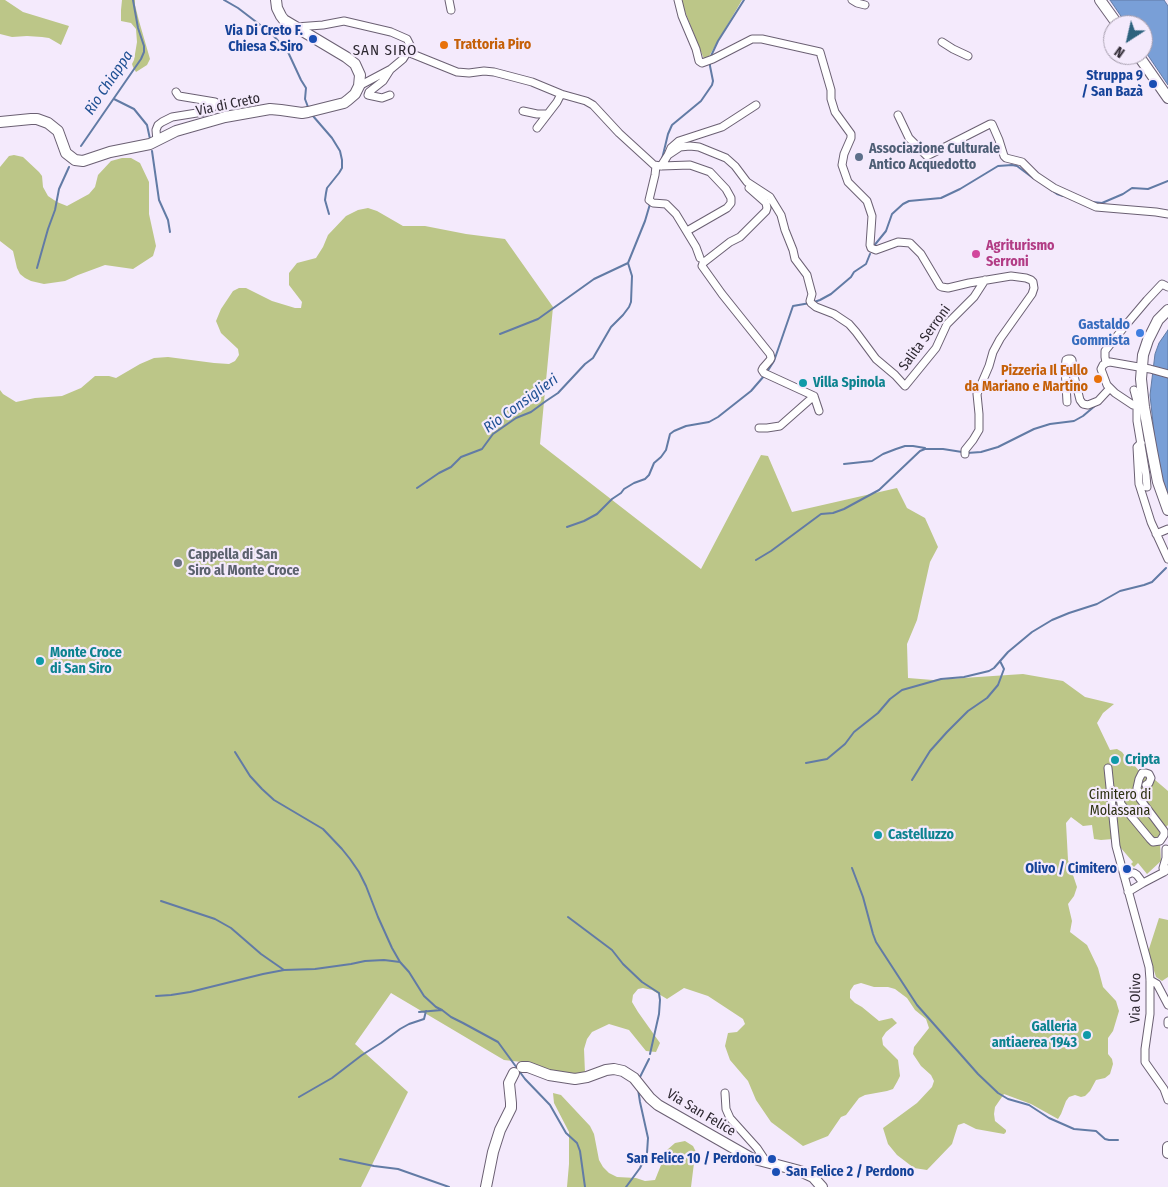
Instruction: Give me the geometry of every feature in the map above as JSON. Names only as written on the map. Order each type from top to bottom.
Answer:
[{"type":"main road","points":[[276,0],[276,8],[280,16],[289,24],[352,61],[359,72],[359,86]]},
{"type":"main road","points":[[1100,0],[1111,15]]},
{"type":"main road","points":[[1145,65],[1168,98]]},
{"type":"main road","name":"Via di Creto","points":[[0,122],[37,119],[48,123],[58,131],[66,153],[79,161],[110,152],[144,146],[176,132],[225,117],[270,110],[308,112],[344,103],[355,94],[359,86]]},
{"type":"main road","points":[[1168,310],[1158,320],[1148,340],[1143,356],[1146,368],[1141,379],[1142,440],[1168,510]]},
{"type":"main road","name":"Via San Felice","points":[[486,1187],[493,1152],[511,1108],[509,1082],[518,1070],[528,1067],[549,1075],[574,1079],[614,1069],[629,1074],[658,1105],[751,1158],[800,1171],[813,1177],[822,1187]]},
{"type":"main road","points":[[1168,1147],[1168,1153]]},
{"type":"street","points":[[449,0],[451,10]]},
{"type":"street","points":[[678,0],[682,16],[696,48],[698,61],[702,63],[752,39],[762,39],[820,52],[835,112],[851,134],[842,166],[848,182],[867,201],[872,216],[870,245],[872,249],[878,250],[898,242],[910,243],[921,254],[942,287],[948,288],[969,282],[1011,276],[1023,277],[1033,282],[1034,288],[1029,299],[1000,339],[993,352],[977,394],[979,430],[965,452]]},
{"type":"street","points":[[852,0],[857,4],[865,5]]},
{"type":"street","points":[[296,27],[344,21],[404,36],[409,41],[408,51],[410,54],[457,72],[494,72],[532,82],[590,103],[619,133],[660,166],[690,165],[705,169],[726,189],[731,196],[731,203],[727,208],[687,231]]},
{"type":"street","points":[[942,42],[968,56]]},
{"type":"street","name":"Via di Creto","points":[[359,86],[390,70],[403,59],[408,51]]},
{"type":"street","points":[[390,70],[383,81],[368,94],[382,98],[390,95]]},
{"type":"street","name":"Via di Creto","points":[[157,141],[156,130],[162,122],[172,117],[203,112],[216,105],[215,102],[179,96],[176,92]]},
{"type":"street","points":[[537,128],[561,94]]},
{"type":"street","points":[[700,258],[696,247],[676,214],[668,206],[651,202],[648,199],[655,175],[671,148],[679,141],[722,127],[756,105]]},
{"type":"street","points":[[523,111],[547,114]]},
{"type":"street","points":[[898,114],[909,138],[928,156],[992,124],[1004,156],[1022,162],[1036,176],[1054,188],[1096,207],[1168,214]]},
{"type":"street","name":"Salita Serroni","points":[[668,155],[684,146],[706,149],[730,162],[747,182],[770,197],[781,215],[795,259],[807,275],[812,302],[849,324],[876,359],[897,377],[904,386],[936,348],[947,324],[974,297],[985,280]]},
{"type":"street","points":[[660,166],[678,152],[690,149],[701,151],[727,164],[743,184],[759,196],[767,206],[763,216],[740,237],[730,242],[702,266],[770,354],[771,358],[762,370],[765,374],[814,396],[819,411]]},
{"type":"street","points":[[1106,363],[1105,354],[1110,345],[1146,300],[1166,283]]},
{"type":"street","points":[[1066,402],[1065,368],[1068,358],[1072,360],[1080,400],[1083,404],[1088,405],[1098,401],[1110,388]]},
{"type":"street","points":[[1141,407],[1128,402],[1110,388],[1101,369],[1106,363],[1110,362],[1168,374]]},
{"type":"street","points":[[1134,390],[1141,407]]},
{"type":"street","points":[[759,428],[780,426],[814,396]]},
{"type":"street","points":[[1142,440],[1146,478],[1143,486]]},
{"type":"street","points":[[1142,440],[1144,500],[1156,534],[1168,559]]},
{"type":"street","points":[[1156,534],[1168,529]]},
{"type":"street","name":"Via Olivo","points":[[1108,768],[1116,846],[1149,967],[1150,1014],[1145,1059],[1146,1064],[1164,1089],[1168,1100]]},
{"type":"street","points":[[1111,798],[1120,798],[1121,804],[1150,840],[1154,842],[1160,841],[1164,831],[1140,799],[1137,788],[1142,773],[1146,772],[1150,778],[1149,783],[1146,785]]},
{"type":"street","points":[[1128,892],[1166,871],[1163,868],[1166,848]]},
{"type":"street","points":[[1124,876],[1132,873],[1137,875],[1142,883]]},
{"type":"street","points":[[1150,980],[1157,984],[1168,1005]]},
{"type":"street","points":[[725,1093],[726,1109],[730,1118],[757,1148],[767,1163]]},
{"type":"green space","points":[[0,0],[5,0],[23,12],[69,26],[61,45],[49,38],[12,37],[0,34]]},
{"type":"green space","points":[[122,0],[135,0],[150,59],[147,65],[136,72],[132,64],[137,42],[136,29],[131,23],[121,21]]},
{"type":"green space","points":[[682,0],[742,0],[708,58],[704,59]]},
{"type":"green space","points":[[9,156],[23,157],[39,172],[42,176],[43,187],[48,196],[67,206],[89,194],[95,187],[98,175],[111,161],[131,158],[140,163],[149,182],[149,214],[156,246],[153,256],[133,269],[105,265],[65,281],[44,284],[25,278],[17,268],[13,251],[0,241],[0,167]]},
{"type":"green space","name":"Cimitero di Molassana","points":[[368,208],[403,226],[425,226],[505,239],[553,307],[540,444],[701,569],[761,455],[768,456],[792,512],[897,488],[907,508],[925,518],[938,547],[930,562],[917,620],[907,644],[908,678],[933,680],[1023,674],[1063,681],[1085,697],[1114,704],[1103,713],[1097,723],[1110,750],[1117,749],[1122,752],[1140,772],[1154,779],[1168,791],[1168,825],[1165,828],[1167,837],[1160,844],[1161,861],[1147,874],[1138,863],[1134,867],[1131,864],[1133,862],[1113,839],[1094,839],[1092,825],[1083,826],[1071,817],[1066,823],[1068,860],[1077,887],[1074,896],[1068,904],[1072,921],[1070,932],[1087,945],[1098,968],[1103,987],[1116,1001],[1119,1011],[1113,1031],[1108,1038],[1108,1054],[1113,1064],[1110,1074],[1105,1078],[1096,1080],[1085,1096],[1075,1095],[1069,1097],[1058,1119],[1031,1104],[1004,1094],[995,1107],[994,1114],[995,1121],[1006,1130],[1004,1134],[976,1129],[964,1123],[958,1125],[952,1144],[927,1170],[914,1168],[897,1155],[888,1144],[883,1128],[917,1103],[932,1087],[934,1081],[913,1054],[914,1047],[929,1028],[926,1019],[915,1010],[907,998],[895,989],[888,987],[874,987],[861,983],[854,985],[850,991],[850,998],[879,1021],[892,1018],[897,1023],[882,1038],[883,1045],[898,1060],[900,1076],[897,1082],[893,1089],[859,1098],[846,1115],[841,1117],[828,1136],[803,1146],[771,1122],[756,1100],[748,1081],[730,1060],[725,1046],[728,1033],[737,1032],[745,1024],[743,1019],[708,996],[684,988],[667,999],[652,990],[638,989],[633,995],[632,1002],[660,1043],[656,1052],[646,1051],[629,1030],[609,1024],[592,1032],[587,1039],[584,1049],[585,1073],[564,1074],[530,1063],[504,1060],[391,993],[355,1044],[408,1092],[361,1187],[0,1187],[0,390],[16,402],[35,398],[62,396],[81,388],[95,376],[116,378],[154,358],[168,357],[229,364],[235,361],[239,355],[238,349],[221,333],[216,321],[221,309],[233,291],[239,288],[246,288],[272,301],[301,308],[302,302],[289,285],[289,273],[297,263],[316,258],[328,235],[346,216],[358,210]]},
{"type":"green space","points":[[1159,918],[1168,920],[1168,977],[1162,981],[1156,977],[1148,952]]},
{"type":"green space","points":[[553,1093],[561,1095],[590,1126],[594,1134],[599,1160],[609,1173],[617,1177],[636,1178],[645,1181],[655,1180],[667,1150],[675,1143],[685,1141],[693,1146],[697,1154],[691,1187],[567,1187],[569,1132],[554,1103]]},
{"type":"water","points":[[1110,0],[1164,0],[1168,6],[1168,85],[1153,63],[1153,15],[1120,15]]},
{"type":"water","points":[[1168,330],[1168,497],[1156,451],[1150,395],[1155,354],[1159,343]]},
{"type":"waterway","name":"Rio Chiappa","points":[[81,146],[144,52],[133,0]]},
{"type":"waterway","points":[[224,0],[238,8],[272,34],[288,52],[306,88],[305,99],[308,107]]},
{"type":"waterway","name":"Rio Consiglieri","points":[[711,56],[718,41],[744,0]]},
{"type":"waterway","name":"Rio Consiglieri","points":[[662,159],[672,125],[701,101],[712,85],[710,63]]},
{"type":"waterway","points":[[114,99],[134,109],[147,125],[150,139]]},
{"type":"waterway","points":[[313,116],[332,138],[340,151],[342,160],[342,168],[327,188],[325,200],[329,214]]},
{"type":"waterway","points":[[152,151],[159,200],[168,220],[170,232]]},
{"type":"waterway","points":[[873,247],[886,231],[892,214],[909,201],[941,198],[998,166],[1017,166],[1033,178]]},
{"type":"waterway","name":"Rio Chiappa","points":[[37,268],[55,210],[59,189],[69,167]]},
{"type":"waterway","points":[[1092,202],[1102,203],[1132,188],[1148,189],[1168,181]]},
{"type":"waterway","points":[[1050,189],[1063,196]]},
{"type":"waterway","name":"Rio Consiglieri","points":[[417,488],[451,467],[461,457],[482,449],[493,434],[516,418],[531,412],[558,393],[593,358],[611,327],[623,315],[631,302],[632,276],[628,263],[650,204]]},
{"type":"waterway","points":[[814,302],[831,294],[851,277],[854,272],[866,264],[870,254]]},
{"type":"waterway","points":[[500,334],[538,319],[594,279],[628,263]]},
{"type":"waterway","points":[[767,372],[774,361],[793,306],[810,303]]},
{"type":"waterway","points":[[567,527],[597,514],[624,489],[645,479],[649,475],[654,463],[666,450],[670,434],[686,426],[709,422],[718,417],[751,391],[764,376]]},
{"type":"waterway","points":[[967,453],[981,452],[998,447],[1034,429],[1050,424],[1074,421],[1096,405]]},
{"type":"waterway","points":[[844,464],[872,461],[883,454],[905,446],[925,448]]},
{"type":"waterway","points":[[756,560],[821,514],[833,513],[844,509],[879,490],[920,451],[925,449],[943,449],[962,452]]},
{"type":"waterway","points":[[806,763],[827,759],[845,744],[854,732],[878,713],[890,699],[902,690],[941,679],[964,677],[989,671],[1032,632],[1052,620],[1097,604],[1120,591],[1152,582],[1166,568]]},
{"type":"waterway","points":[[912,780],[930,751],[947,732],[968,711],[987,698],[998,685],[1004,669],[1000,661]]},
{"type":"waterway","points":[[235,752],[250,776],[274,800],[323,829],[342,849],[359,872],[400,962],[409,972],[424,996],[442,1010]]},
{"type":"waterway","points":[[852,868],[863,897],[876,942],[917,1005],[978,1074],[998,1093],[1008,1099],[1029,1105],[1049,1118],[1074,1129],[1096,1131],[1105,1139],[1118,1140]]},
{"type":"waterway","points":[[161,901],[215,919],[231,928],[261,954],[284,970]]},
{"type":"waterway","points":[[568,917],[612,950],[623,964],[642,982],[659,993],[659,1014],[650,1054]]},
{"type":"waterway","points":[[156,996],[190,992],[284,970],[315,969],[365,961],[384,960],[400,962]]},
{"type":"waterway","points":[[419,1012],[442,1010],[451,1017],[498,1042],[525,1079],[550,1105],[566,1133],[577,1143],[580,1151],[585,1187]]},
{"type":"waterway","points":[[299,1097],[332,1078],[400,1029],[424,1019],[426,1011]]},
{"type":"waterway","points":[[639,1079],[649,1059]]},
{"type":"waterway","points":[[626,1187],[640,1168],[647,1153],[648,1138],[638,1089]]},
{"type":"waterway","points":[[340,1159],[398,1169],[449,1187]]},
{"type":"place","name":"Via Di Creto F. Chiesa S.Siro","points":[[313,39]]},
{"type":"place","name":"Trattoria Piro","points":[[444,45]]},
{"type":"place","name":"Struppa 9 / San Bazà","points":[[1153,84]]},
{"type":"place","name":"Associazione Culturale Antico Acquedotto","points":[[859,157]]},
{"type":"place","name":"Agriturismo Serroni","points":[[976,254]]},
{"type":"place","name":"Gastaldo Gommista","points":[[1140,333]]},
{"type":"place","name":"Pizzeria Il Fullo da Mariano e Martino","points":[[1098,379]]},
{"type":"place","name":"Villa Spinola","points":[[803,383]]},
{"type":"place","name":"Cappella di San Siro al Monte Croce","points":[[178,563]]},
{"type":"place","name":"Monte Croce di San Siro","points":[[40,661]]},
{"type":"place","name":"Cripta","points":[[1115,760]]},
{"type":"place","name":"Castelluzzo","points":[[878,835]]},
{"type":"place","name":"Olivo / Cimitero","points":[[1127,869]]},
{"type":"place","name":"Galleria antiaerea 1943","points":[[1087,1035]]},
{"type":"place","name":"San Felice 10 / Perdono","points":[[772,1159]]},
{"type":"place","name":"San Felice 2 / Perdono","points":[[776,1172]]},
{"type":"district","name":"SAN SIRO","points":[[385,51]]}]
